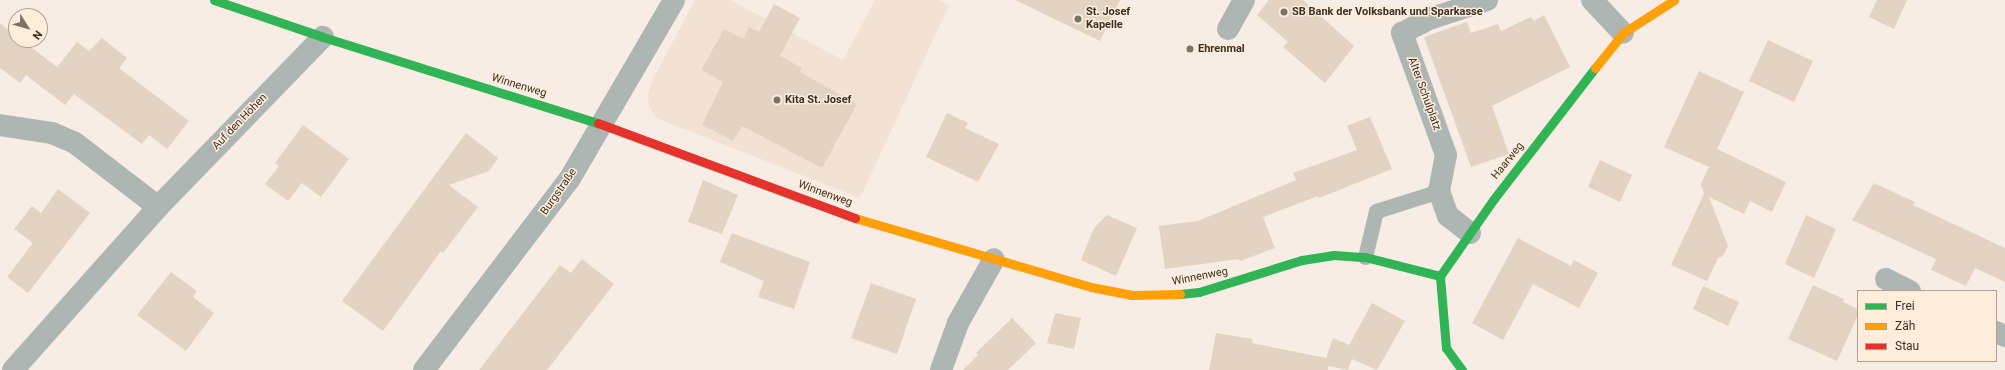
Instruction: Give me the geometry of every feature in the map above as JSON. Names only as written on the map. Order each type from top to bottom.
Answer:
[{"type":"street","name":"Winnenweg","points":[[214,0],[323,37],[602,124],[858,219],[1091,287],[1132,295],[1168,296],[1199,292],[1230,284],[1302,260],[1334,255],[1365,257],[1440,276]]},
{"type":"street","name":"Burgstraße","points":[[424,370],[569,180],[674,0]]},
{"type":"street","points":[[1228,29],[1244,0]]},
{"type":"street","name":"Alter Schulplatz","points":[[1439,191],[1446,155],[1402,33],[1432,18],[1488,0]]},
{"type":"street","points":[[1592,0],[1623,33]]},
{"type":"street","name":"Haarweg","points":[[1440,276],[1470,232],[1623,33],[1674,0]]},
{"type":"street","name":"Auf den Höhen","points":[[13,370],[158,207],[323,37]]},
{"type":"street","points":[[0,125],[52,133],[75,143],[158,207]]},
{"type":"street","points":[[1439,191],[1448,216],[1470,232]]},
{"type":"street","points":[[941,370],[958,323],[994,259]]},
{"type":"street","points":[[1440,276],[1446,348],[1462,370]]},
{"type":"street","points":[[1886,279],[1908,290]]},
{"type":"lane","points":[[1365,257],[1376,211],[1439,191]]},
{"type":"shaded area","name":"Kita St. Josef","points":[[695,0],[730,0],[843,60],[875,0],[940,0],[949,5],[860,198],[656,118],[649,106],[648,94],[652,81]]},
{"type":"building","name":"St. Josef Kapelle","points":[[1015,0],[1120,0],[1100,41]]},
{"type":"building","points":[[1269,0],[1303,0],[1354,46],[1325,83],[1283,47],[1288,42],[1257,15]]},
{"type":"building","points":[[1877,0],[1907,0],[1894,29],[1869,17]]},
{"type":"building","points":[[774,4],[800,18],[780,56],[802,68],[800,72],[857,104],[822,168],[742,126],[733,141],[702,125],[723,82],[701,70],[724,29],[743,39],[749,27],[759,32]]},
{"type":"building","points":[[1544,15],[1570,67],[1492,106],[1509,154],[1471,167],[1424,37],[1467,22],[1471,33],[1498,24],[1501,31],[1531,17],[1534,21]]},
{"type":"building","points":[[0,23],[8,30],[8,48],[32,48],[57,67],[77,42],[89,51],[102,38],[127,58],[119,68],[189,121],[167,149],[149,135],[142,144],[74,94],[65,105],[26,75],[20,83],[0,68]]},
{"type":"building","points":[[1768,40],[1813,61],[1794,102],[1749,81]]},
{"type":"building","points":[[1699,71],[1744,92],[1717,149],[1786,182],[1772,212],[1750,201],[1744,214],[1709,197],[1728,246],[1723,256],[1718,258],[1707,281],[1671,265],[1704,194],[1701,184],[1709,167],[1664,147]]},
{"type":"building","points":[[947,113],[968,123],[965,128],[999,144],[978,182],[926,157]]},
{"type":"building","points":[[1370,117],[1392,169],[1319,198],[1318,196],[1263,217],[1275,248],[1240,261],[1239,259],[1165,269],[1159,226],[1198,221],[1296,180],[1293,173],[1357,150],[1347,126]]},
{"type":"building","points":[[303,125],[349,159],[321,197],[302,183],[288,201],[265,184],[279,166],[275,163]]},
{"type":"building","points":[[466,133],[498,158],[489,171],[449,185],[478,207],[443,253],[441,251],[383,331],[342,301]]},
{"type":"building","points":[[1600,160],[1632,175],[1620,202],[1588,187]]},
{"type":"building","points":[[703,180],[738,195],[722,234],[688,222]]},
{"type":"building","points":[[1874,183],[1915,202],[1913,205],[2005,248],[2005,282],[1975,268],[1966,286],[1931,270],[1936,259],[1852,220]]},
{"type":"building","points":[[58,189],[90,213],[28,293],[7,277],[33,243],[14,229],[32,206],[41,213]]},
{"type":"building","points":[[1107,215],[1137,228],[1116,276],[1081,260],[1094,228]]},
{"type":"building","points":[[1806,215],[1836,229],[1814,278],[1785,264]]},
{"type":"building","points":[[732,233],[810,262],[794,309],[758,297],[764,281],[720,262]]},
{"type":"building","points":[[1518,238],[1571,266],[1574,260],[1598,273],[1579,308],[1533,284],[1503,340],[1472,323]]},
{"type":"building","points":[[582,259],[614,284],[547,370],[479,370],[560,265],[571,273]]},
{"type":"building","points":[[171,272],[197,291],[193,297],[214,313],[186,351],[137,315]]},
{"type":"building","points":[[871,283],[916,299],[897,354],[851,338]]},
{"type":"building","points":[[1813,285],[1844,299],[1843,302],[1857,309],[1857,317],[1837,361],[1788,339]]},
{"type":"building","points":[[1703,286],[1739,302],[1728,326],[1693,309]]},
{"type":"building","points":[[1372,303],[1405,321],[1377,370],[1352,359],[1348,370],[1328,366],[1328,370],[1209,370],[1216,333],[1253,339],[1252,343],[1326,358],[1333,338],[1349,345]]},
{"type":"building","points":[[1055,313],[1081,318],[1074,349],[1047,343]]},
{"type":"building","points":[[1012,318],[1036,343],[1008,370],[963,370],[978,355],[976,353]]},
{"type":"traffic: fast","points":[[214,0],[323,37],[598,123]]},
{"type":"traffic: fast","points":[[1462,370],[1446,348],[1440,276],[1493,200],[1595,68]]},
{"type":"traffic: fast","points":[[1180,294],[1199,292],[1302,260],[1334,255],[1365,257],[1440,276]]},
{"type":"traffic: slow","points":[[1595,68],[1623,33],[1674,0]]},
{"type":"traffic: slow","points":[[855,218],[1091,287],[1132,295],[1180,294]]},
{"type":"traffic: jam","points":[[598,123],[855,218]]},
{"type":"place","name":"SB Bank der Volksbank und Sparkasse","points":[[1284,12]]},
{"type":"place","name":"St. Josef Kapelle","points":[[1078,19]]},
{"type":"place","name":"Ehrenmal","points":[[1190,49]]},
{"type":"place","name":"Kita St. Josef","points":[[777,100]]}]
